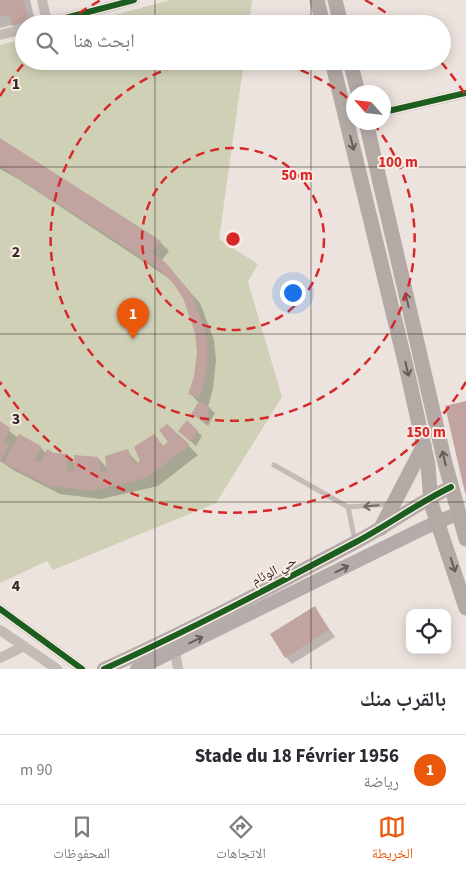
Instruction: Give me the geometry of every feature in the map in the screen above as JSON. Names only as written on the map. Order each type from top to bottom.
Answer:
[{"type":"main road","points":[[317,0],[321,15]]},
{"type":"main road","points":[[335,0],[339,15]]},
{"type":"main road","points":[[335,70],[346,106]]},
{"type":"main road","points":[[352,70],[356,85]]},
{"type":"main road","points":[[352,130],[424,445],[430,497],[466,608]]},
{"type":"main road","points":[[368,130],[451,487],[466,539]]},
{"type":"main road","points":[[377,531],[395,504],[424,445]]},
{"type":"street","points":[[42,0],[44,15]]},
{"type":"street","points":[[76,15],[134,0]]},
{"type":"street","points":[[0,35],[15,31]]},
{"type":"street","points":[[391,110],[466,93]]},
{"type":"street","name":"حي الوئام","points":[[104,669],[170,639],[355,543],[430,497],[451,487]]},
{"type":"street","name":"حي الوئام","points":[[137,669],[459,513]]},
{"type":"street","points":[[377,531],[381,550]]},
{"type":"street","points":[[0,609],[82,669]]},
{"type":"street","points":[[0,630],[57,669]]},
{"type":"street","points":[[0,658],[24,646]]},
{"type":"street","points":[[175,650],[178,669]]},
{"type":"lane","points":[[274,465],[348,507],[395,504]]},
{"type":"lane","points":[[348,507],[355,543]]},
{"type":"green space","points":[[170,0],[252,0],[250,15],[114,15]]},
{"type":"green space","points":[[15,41],[15,70],[243,70],[219,239],[258,264],[248,282],[282,397],[216,503],[53,570],[47,561],[0,583],[0,45]]},
{"type":"building","points":[[0,0],[24,0],[28,15],[15,15],[15,25],[12,26],[9,15],[0,17]]},
{"type":"building","points":[[0,138],[161,241],[152,253],[165,262],[191,293],[205,330],[208,351],[205,378],[199,398],[188,394],[194,377],[197,352],[195,333],[183,298],[174,284],[160,270],[0,166]]},
{"type":"building","points":[[199,401],[211,408],[204,422],[191,414]]},
{"type":"building","points":[[466,401],[466,493],[465,493],[445,406]]},
{"type":"building","points":[[187,420],[198,431],[191,442],[178,431]]},
{"type":"building","points":[[0,421],[10,428],[4,441],[9,444],[0,463]]},
{"type":"building","points":[[167,424],[190,445],[148,477],[120,485],[91,491],[50,486],[4,463],[19,434],[41,446],[35,460],[41,463],[47,449],[54,453],[68,454],[67,471],[74,471],[74,455],[98,457],[101,472],[107,471],[105,456],[128,449],[134,464],[140,461],[134,447],[154,434],[163,446],[168,442],[159,430]]},
{"type":"building","points":[[315,606],[329,630],[285,658],[270,634]]},
{"type":"cycle path","points":[[76,15],[134,0]]},
{"type":"cycle path","points":[[391,110],[466,93]]},
{"type":"cycle path","points":[[104,669],[294,575],[451,487]]},
{"type":"cycle path","points":[[0,609],[82,669]]},
{"type":"place","name":"Stade du 18 Février 1956","points":[[133,339]]}]
